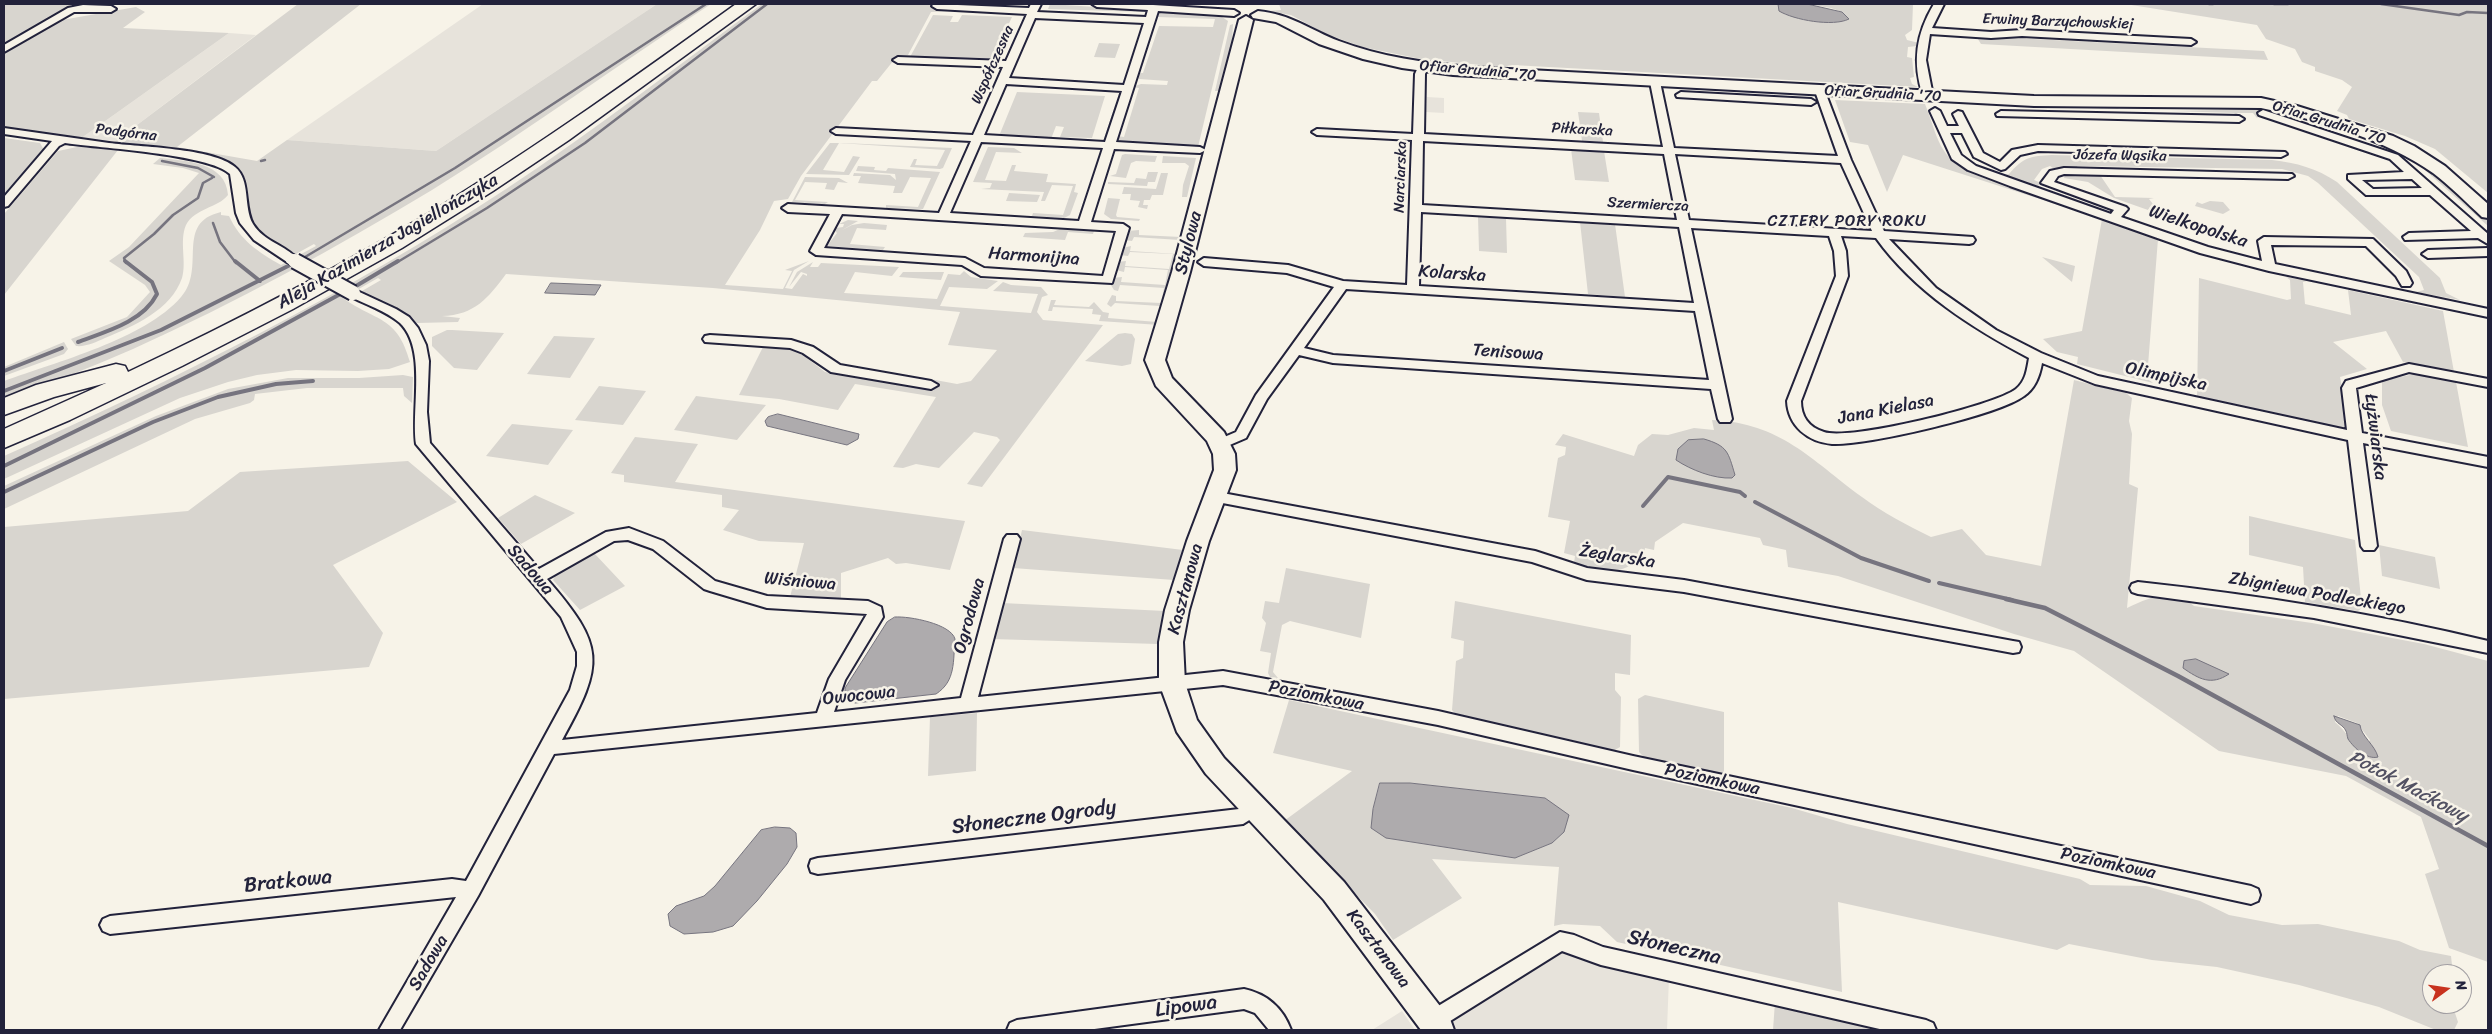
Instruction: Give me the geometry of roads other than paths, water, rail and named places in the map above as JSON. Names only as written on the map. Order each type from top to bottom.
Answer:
[{"type":"highway","name":"Aleja Kazimierza Jagiellończyka","points":[[4,423],[116,372],[289,286],[430,206],[543,133],[727,4]]},
{"type":"highway","name":"Aleja Kazimierza Jagiellończyka","points":[[4,439],[122,385],[243,326],[404,237],[540,151],[747,4]]},
{"type":"highway","points":[[4,407],[45,391],[116,372]]},
{"type":"street","points":[[1097,4],[1247,12]]},
{"type":"street","name":"Wielkopolska","points":[[1939,4],[1925,31],[1921,54],[1923,78],[1942,129],[1956,158],[1972,168],[2204,250],[2269,267],[2488,313]]},
{"type":"street","points":[[937,6],[1033,10],[1149,20]]},
{"type":"street","points":[[4,49],[71,10],[83,8],[111,9]]},
{"type":"street","points":[[788,208],[1084,225],[1154,8]]},
{"type":"street","name":"Współczesna","points":[[943,217],[1033,10]]},
{"type":"street","name":"Ofiar Grudnia '70","points":[[1247,12],[1284,19],[1336,46],[1388,61],[1423,67],[1530,76],[1654,82],[1763,93],[1932,104],[2241,101],[2272,105],[2387,140],[2408,150],[2439,170],[2488,213]]},
{"type":"street","name":"Stylowa","points":[[1220,444],[1216,437],[1163,381],[1155,360],[1181,272],[1247,12]]},
{"type":"street","name":"Erwiny Barzychowskiej","points":[[1925,31],[1991,36],[2022,33],[2190,42]]},
{"type":"street","points":[[898,60],[1009,64]]},
{"type":"street","name":"Narciarska","points":[[1413,289],[1420,74],[1423,67]]},
{"type":"street","points":[[1002,81],[1128,88]]},
{"type":"street","points":[[1654,82],[1700,307],[1725,418]]},
{"type":"street","points":[[1681,95],[1763,93]]},
{"type":"street","name":"Olimpijska","points":[[1816,96],[1880,235],[1923,283],[1943,300],[1991,333],[2036,356],[2095,380],[2135,390],[2488,462]]},
{"type":"street","points":[[1958,114],[1978,155],[2001,166],[2016,152],[2038,148],[2282,154]]},
{"type":"street","points":[[2000,114],[2240,119]]},
{"type":"street","points":[[2259,117],[2338,137],[2385,153],[2416,175],[2488,240]]},
{"type":"street","points":[[1942,129],[1966,130]]},
{"type":"street","points":[[836,131],[1200,150]]},
{"type":"street","name":"Podgórna","points":[[4,132],[209,160],[228,166],[237,179]]},
{"type":"street","name":"Piłkarska","points":[[1317,132],[1845,160]]},
{"type":"street","points":[[4,204],[55,144],[62,140]]},
{"type":"street","name":"Józefa Wąsika","points":[[2114,218],[2122,209],[2047,183],[2054,173],[2064,171],[2288,176]]},
{"type":"street","points":[[2416,175],[2352,177],[2370,193],[2434,191]]},
{"type":"street","name":"Sadowa","points":[[237,179],[244,219],[251,231],[264,244],[403,320],[416,332],[421,348],[419,429],[423,444],[567,613],[578,632],[586,657],[582,680],[550,746],[471,890],[389,1030]]},
{"type":"street","name":"Szermiercza","points":[[1415,208],[1880,235]]},
{"type":"street","name":"Harmonijna","points":[[838,210],[816,251],[965,262],[981,272],[1108,280],[1123,228],[1084,225]]},
{"type":"street","name":"Jana Kielasa","points":[[1834,232],[1840,251],[1842,276],[1794,401],[1793,412],[1798,422],[1807,430],[1820,436],[1844,439],[1883,433],[2000,404],[2015,397],[2028,384],[2034,374],[2036,356]]},
{"type":"street","points":[[1880,235],[1969,240]]},
{"type":"street","points":[[2409,237],[2474,235]]},
{"type":"street","points":[[2434,236],[2453,254]]},
{"type":"street","points":[[2269,267],[2264,241],[2369,242],[2402,274],[2406,283]]},
{"type":"street","points":[[2428,254],[2488,252]]},
{"type":"street","name":"Kolarska","points":[[1204,262],[1288,269],[1342,285],[1700,307]]},
{"type":"street","points":[[1220,444],[1240,435],[1261,398],[1342,285]]},
{"type":"street","points":[[710,339],[790,344],[808,350],[836,369],[931,385]]},
{"type":"street","name":"Tenisowa","points":[[1297,350],[1333,359],[1717,385]]},
{"type":"street","name":"Łyżwiarska","points":[[2368,546],[2357,436],[2350,388],[2355,382],[2409,368],[2488,383]]},
{"type":"street","name":"Kasztanowa","points":[[1220,444],[1224,454],[1226,470],[1198,541],[1177,610],[1171,642],[1172,683],[1179,706],[1193,737],[1214,766],[1334,891],[1436,1026]]},
{"type":"street","name":"Żeglarska","points":[[1216,497],[1535,558],[1558,568],[1646,584],[1684,586],[2013,647]]},
{"type":"street","name":"Wiśniowa","points":[[536,578],[611,536],[629,534],[658,545],[710,584],[767,602],[868,607],[875,611],[875,617],[843,667],[825,710],[824,720]]},
{"type":"street","name":"Ogrodowa","points":[[969,704],[970,692],[1012,539]]},
{"type":"street","name":"Zbigniewa Podleckiego","points":[[2138,588],[2206,595],[2363,621],[2488,647]]},
{"type":"street","name":"Poziomkowa","points":[[1172,683],[1223,678],[1438,718],[1633,763],[2251,895]]},
{"type":"street","name":"Owocowa","points":[[550,746],[563,747],[1172,683]]},
{"type":"street","name":"Słoneczne Ogrody","points":[[818,866],[1243,816],[1253,808]]},
{"type":"street","name":"Bratkowa","points":[[110,925],[452,888],[471,890]]},
{"type":"street","name":"Słoneczna","points":[[1436,1026],[1560,941],[1574,944],[1601,956],[1926,1030]]},
{"type":"street","name":"Lipowa","points":[[1017,1030],[1244,999],[1258,1001],[1268,1010],[1280,1030]]},
{"type":"waterway","points":[[300,260],[455,168],[706,4]]},
{"type":"waterway","points":[[396,263],[487,208],[585,143],[767,4]]},
{"type":"waterway","points":[[2274,4],[2288,4]]},
{"type":"waterway","points":[[2381,4],[2459,15],[2467,12],[2488,13]]},
{"type":"waterway","points":[[261,161],[265,160]]},
{"type":"waterway","points":[[162,161],[198,168],[214,177]]},
{"type":"waterway","points":[[125,261],[124,258],[154,234],[173,215],[198,198],[203,183],[212,178]]},
{"type":"waterway","points":[[213,223],[220,242],[236,263]]},
{"type":"waterway","points":[[78,342],[111,330],[133,319],[151,304],[157,294],[152,282],[125,261]]},
{"type":"waterway","points":[[235,261],[259,280]]},
{"type":"waterway","points":[[351,289],[398,261]]},
{"type":"waterway","points":[[259,280],[294,263]]},
{"type":"waterway","points":[[4,391],[161,330],[259,280]]},
{"type":"waterway","points":[[4,466],[205,368],[344,292]]},
{"type":"waterway","points":[[4,371],[62,348]]},
{"type":"waterway","points":[[4,492],[153,422],[218,397],[276,384],[313,381]]},
{"type":"waterway","points":[[1643,506],[1668,477],[1740,492],[1745,496]]},
{"type":"waterway","points":[[1755,502],[1861,558],[1929,581]]},
{"type":"waterway","points":[[1939,583],[2012,600]]},
{"type":"waterway","name":"Potok Maćkowy","points":[[2006,599],[2045,608],[2178,676],[2488,846]]},
{"type":"district","name":"CZTERY PORY ROKU","points":[[1847,222]]}]
